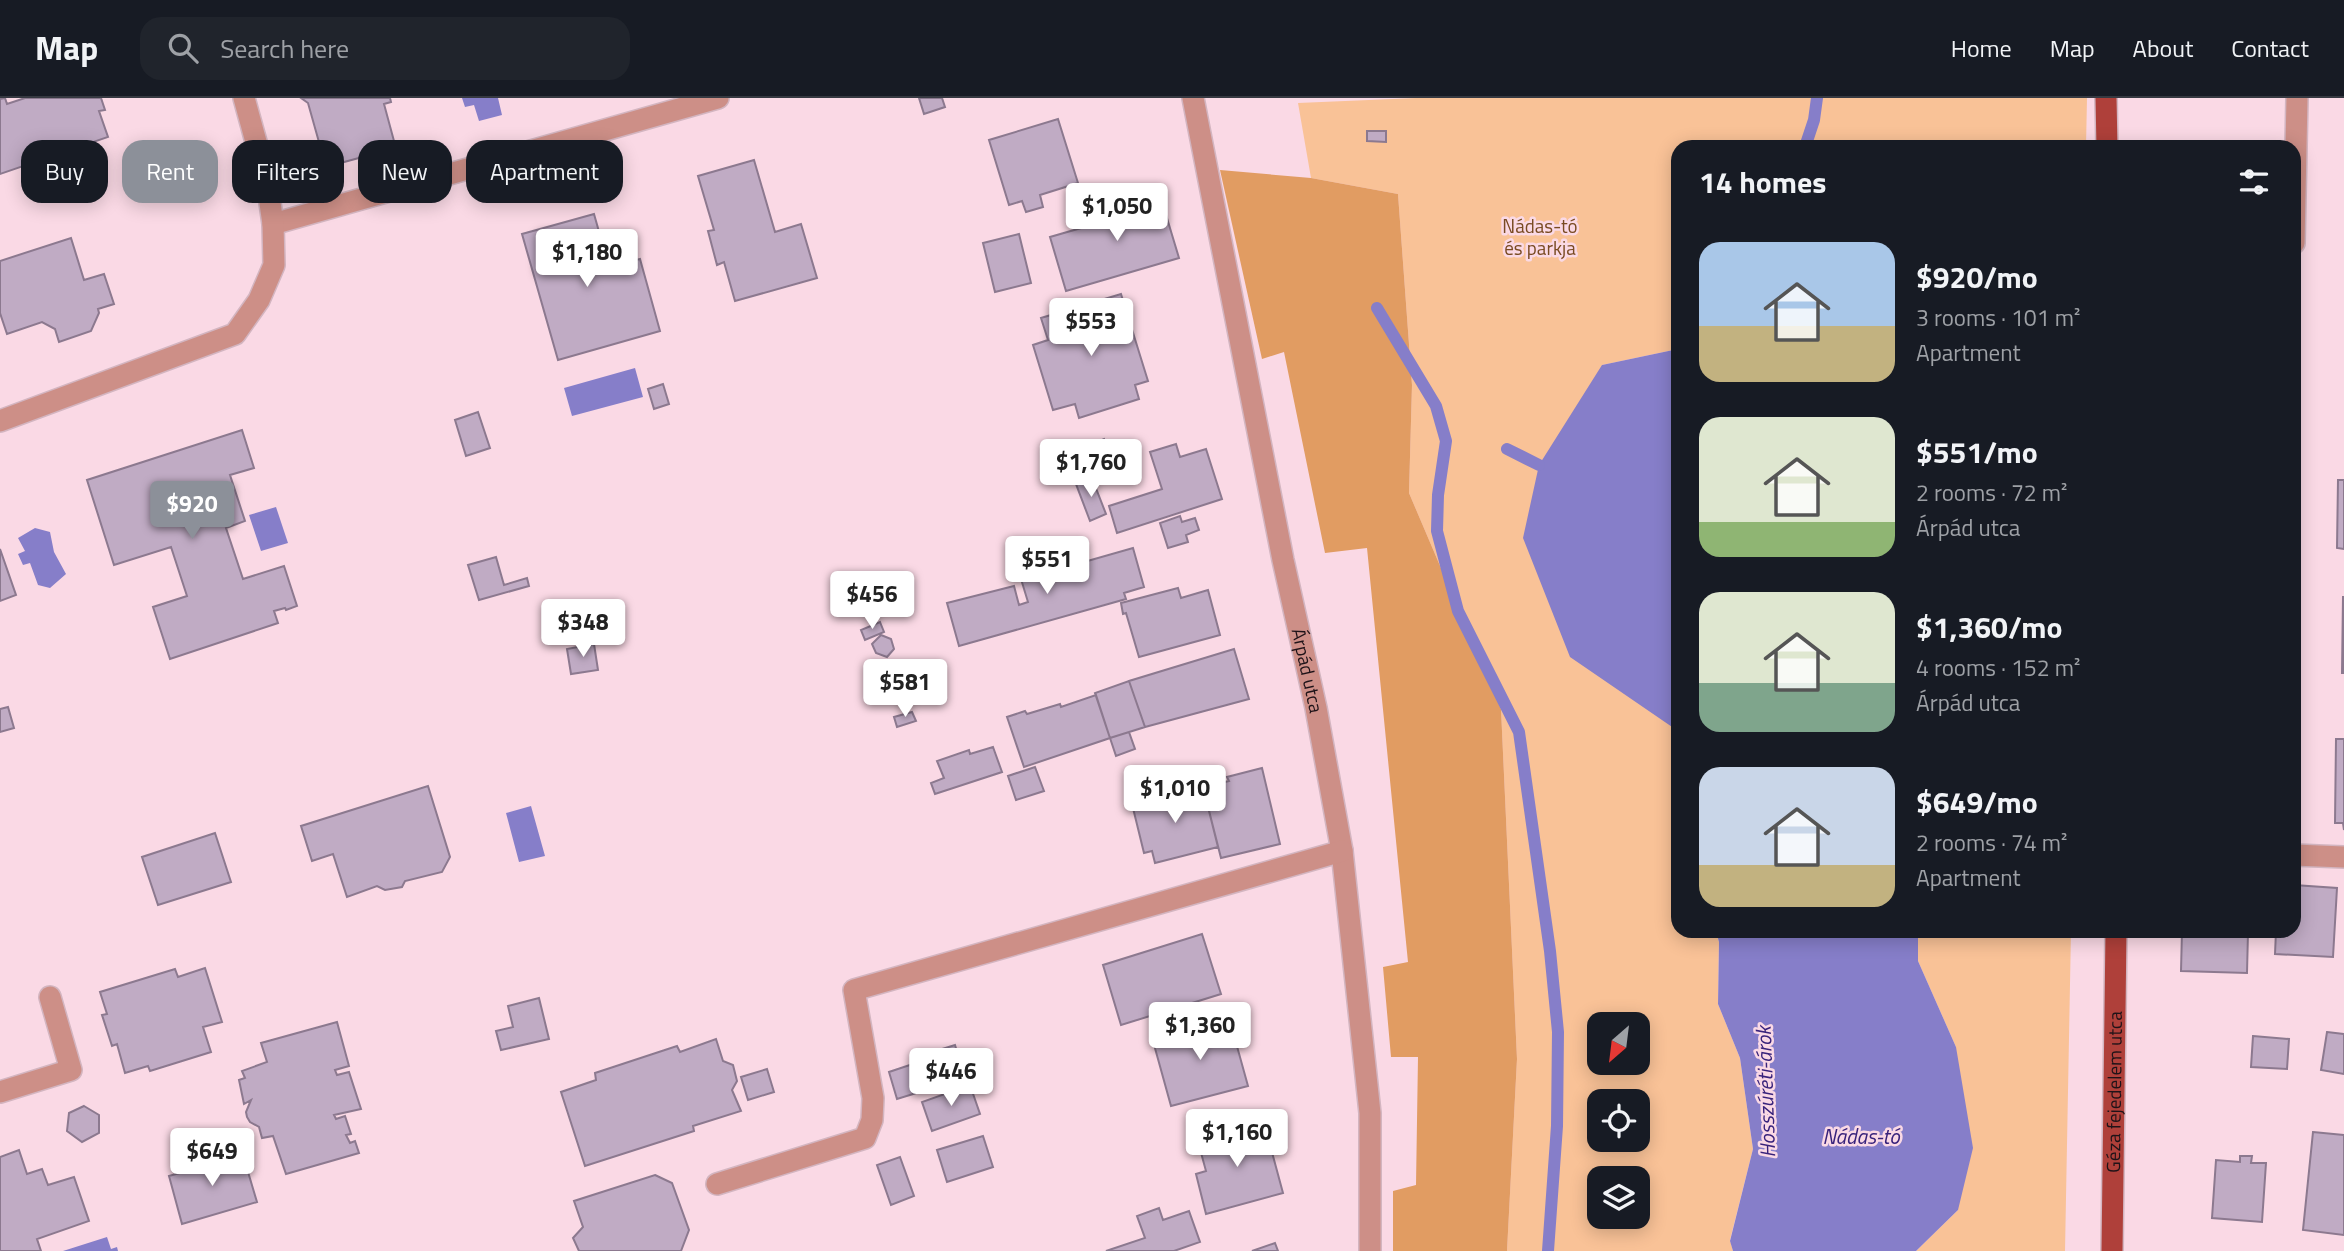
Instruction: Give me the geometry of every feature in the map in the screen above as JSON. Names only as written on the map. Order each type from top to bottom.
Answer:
[{"type":"main road","points":[[2106,98],[2107,140]]},
{"type":"main road","name":"Géza fejedelem utca","points":[[2112,1251],[2116,938]]},
{"type":"street","points":[[0,422],[234,334],[259,300],[274,265],[273,223],[267,182],[244,98]]},
{"type":"street","points":[[273,223],[718,98]]},
{"type":"street","points":[[1193,98],[1199,98]]},
{"type":"street","name":"Árpád utca","points":[[1193,98],[1283,560],[1316,708],[1342,851],[1370,1113],[1370,1251]]},
{"type":"street","points":[[2296,140],[2297,98]]},
{"type":"street","points":[[717,1184],[865,1138],[872,1120],[873,1098],[853,990],[1342,851]]},
{"type":"street","points":[[2301,855],[2344,857]]},
{"type":"street","points":[[0,1092],[71,1070],[50,997]]},
{"type":"green space","name":"Nádas-tó és parkja","points":[[1416,98],[2087,98],[2086,140],[1671,140],[1671,350],[1602,365],[1671,721],[1671,938],[1718,938],[1718,1004],[1740,1058],[1753,1149],[1730,1240],[1733,1251],[1507,1251],[1517,1059],[1501,709],[1409,493],[1412,385],[1398,194],[1311,178],[1298,103]]},
{"type":"green space","points":[[1918,938],[2071,938],[2065,1251],[1916,1251],[1958,1210],[1956,1047],[1918,961]]},
{"type":"shaded area","points":[[1220,170],[1311,178],[1398,194],[1412,385],[1409,493],[1501,709],[1517,1059],[1507,1251],[1393,1251],[1393,1191],[1416,1185],[1418,1057],[1391,1057],[1383,967],[1408,962],[1367,548],[1325,553],[1284,352],[1262,359]]},
{"type":"water","points":[[462,98],[498,98],[502,115],[479,121],[474,105],[465,107]]},
{"type":"water","points":[[1671,350],[1671,726],[1570,657],[1523,538],[1539,465],[1602,365]]},
{"type":"water","points":[[635,368],[643,397],[572,416],[564,388]]},
{"type":"water","points":[[276,507],[288,543],[261,551],[249,515]]},
{"type":"water","points":[[35,528],[50,532],[54,552],[66,574],[50,588],[38,585],[30,563],[23,565],[18,554],[25,551],[18,538]]},
{"type":"water","points":[[531,806],[545,856],[519,862],[506,813]]},
{"type":"water","name":"Nádas-tó","points":[[1718,938],[1918,938],[1918,961],[1956,1047],[1973,1148],[1958,1210],[1916,1251],[1733,1251],[1730,1241],[1753,1149],[1740,1058],[1718,1004]]},
{"type":"water","points":[[107,1237],[111,1249],[117,1247],[118,1251],[63,1251]]},
{"type":"building","points":[[5,98],[7,104],[25,98],[101,98],[105,110],[99,111],[108,137],[99,140],[21,140],[21,167],[0,174],[0,99]]},
{"type":"building","points":[[301,98],[390,98],[391,102],[384,104],[394,140],[358,140],[358,158],[344,162],[344,140],[318,140],[308,103]]},
{"type":"building","points":[[919,98],[942,98],[945,107],[924,114]]},
{"type":"building","points":[[1058,119],[1078,183],[1040,195],[1043,207],[1026,212],[1022,201],[1009,205],[989,140]]},
{"type":"building","points":[[1367,131],[1386,131],[1386,142],[1367,141]]},
{"type":"building","points":[[754,160],[775,232],[801,224],[817,278],[735,301],[724,262],[717,265],[708,231],[714,230],[698,176]]},
{"type":"building","points":[[1157,185],[1179,258],[1066,291],[1050,237],[1133,213],[1127,194]]},
{"type":"building","points":[[594,214],[609,267],[640,259],[660,331],[558,360],[522,234]]},
{"type":"building","points":[[1019,234],[1031,283],[995,292],[983,243]]},
{"type":"building","points":[[71,238],[84,280],[104,274],[114,304],[98,309],[99,313],[91,331],[59,342],[55,329],[42,322],[7,334],[0,313],[0,261]]},
{"type":"building","points":[[1121,294],[1148,381],[1135,385],[1139,399],[1079,418],[1075,404],[1053,410],[1033,345],[1048,340],[1041,318]]},
{"type":"building","points":[[663,384],[669,404],[654,409],[648,389]]},
{"type":"building","points":[[478,412],[490,448],[466,456],[455,420]]},
{"type":"building","points":[[242,430],[254,468],[230,475],[245,521],[226,528],[243,579],[284,566],[297,606],[274,611],[278,623],[170,659],[153,607],[187,596],[171,547],[114,565],[87,480]]},
{"type":"building","points":[[1104,439],[1113,460],[1093,469],[1084,448]]},
{"type":"building","points":[[1176,444],[1180,457],[1206,449],[1222,499],[1117,533],[1109,506],[1162,489],[1150,452]]},
{"type":"building","points":[[1092,478],[1106,514],[1090,521],[1076,484]]},
{"type":"building","points":[[2338,480],[2344,480],[2344,549],[2337,548]]},
{"type":"building","points":[[1180,516],[1182,522],[1195,518],[1199,530],[1186,535],[1188,542],[1168,548],[1160,523]]},
{"type":"building","points":[[1133,548],[1144,587],[1124,593],[1126,599],[959,646],[947,603],[1014,586],[1019,605],[1028,602],[1021,579],[1040,574],[1036,562],[1067,553],[1070,566]]},
{"type":"building","points":[[0,549],[16,595],[0,601]]},
{"type":"building","points":[[496,557],[504,585],[527,578],[529,586],[479,600],[468,565]]},
{"type":"building","points":[[1178,588],[1181,598],[1208,590],[1220,635],[1139,657],[1121,603]]},
{"type":"building","points":[[2343,597],[2344,673],[2342,673]]},
{"type":"building","points":[[880,622],[884,632],[865,640],[861,630]]},
{"type":"building","points":[[881,635],[891,639],[894,649],[887,657],[876,653],[872,644]]},
{"type":"building","points":[[594,644],[598,670],[571,674],[567,649]]},
{"type":"building","points":[[1234,649],[1249,699],[1145,727],[1129,681]]},
{"type":"building","points":[[1129,681],[1145,727],[1110,738],[1095,693]]},
{"type":"building","points":[[1096,695],[1110,738],[1024,767],[1007,717],[1060,704],[1061,707]]},
{"type":"building","points":[[8,707],[14,728],[0,732],[0,709]]},
{"type":"building","points":[[912,712],[916,721],[897,727],[894,717]]},
{"type":"building","points":[[1129,732],[1135,749],[1116,756],[1110,738]]},
{"type":"building","points":[[2336,739],[2344,739],[2344,830],[2343,823],[2335,823]]},
{"type":"building","points":[[993,747],[1002,772],[935,794],[931,783],[944,778],[937,761],[969,750],[970,754]]},
{"type":"building","points":[[1035,767],[1044,791],[1016,800],[1008,776]]},
{"type":"building","points":[[1262,768],[1280,844],[1221,858],[1203,787],[1229,781],[1227,777]]},
{"type":"building","points":[[428,786],[450,857],[442,872],[405,881],[402,887],[385,890],[377,886],[347,897],[333,854],[312,861],[301,826]]},
{"type":"building","points":[[1203,787],[1218,847],[1155,863],[1152,851],[1144,853],[1132,804]]},
{"type":"building","points":[[215,833],[231,882],[158,905],[142,857]]},
{"type":"building","points":[[2301,885],[2337,888],[2333,957],[2275,954],[2276,938],[2301,938]]},
{"type":"building","points":[[1202,934],[1221,994],[1121,1025],[1103,965]]},
{"type":"building","points":[[2182,938],[2248,938],[2247,973],[2181,971]]},
{"type":"building","points":[[205,968],[222,1022],[203,1027],[211,1052],[150,1071],[148,1066],[125,1073],[117,1044],[112,1046],[102,1015],[107,1014],[100,992],[175,969],[178,977]]},
{"type":"building","points":[[539,998],[549,1039],[501,1050],[496,1031],[513,1027],[508,1006]]},
{"type":"building","points":[[1230,1021],[1248,1086],[1171,1106],[1153,1041],[1166,1037],[1164,1031],[1189,1025],[1191,1031]]},
{"type":"building","points":[[337,1022],[349,1066],[335,1070],[337,1075],[349,1072],[361,1109],[334,1115],[336,1119],[345,1116],[351,1134],[346,1135],[350,1143],[355,1141],[359,1153],[286,1174],[273,1136],[262,1138],[259,1127],[247,1117],[246,1112],[251,1100],[244,1104],[239,1080],[245,1078],[242,1071],[267,1062],[261,1043]]},
{"type":"building","points":[[2327,1032],[2344,1034],[2344,1074],[2321,1070]]},
{"type":"building","points":[[2253,1036],[2289,1039],[2287,1069],[2251,1067]]},
{"type":"building","points":[[716,1039],[723,1061],[733,1065],[737,1081],[732,1090],[741,1111],[693,1126],[694,1131],[585,1166],[561,1092],[596,1080],[595,1073],[677,1046],[680,1052]]},
{"type":"building","points":[[955,1045],[965,1078],[897,1099],[889,1072],[925,1060],[923,1055]]},
{"type":"building","points":[[767,1069],[774,1092],[748,1100],[741,1077]]},
{"type":"building","points":[[970,1085],[980,1114],[932,1131],[922,1102]]},
{"type":"building","points":[[84,1106],[99,1115],[99,1133],[82,1142],[67,1131],[69,1113]]},
{"type":"building","points":[[1243,1126],[1246,1135],[1266,1130],[1283,1193],[1206,1214],[1196,1174],[1206,1171],[1197,1138]]},
{"type":"building","points":[[2313,1132],[2344,1135],[2344,1235],[2303,1230]]},
{"type":"building","points":[[983,1136],[993,1167],[947,1182],[937,1150]]},
{"type":"building","points":[[19,1150],[27,1174],[42,1169],[48,1185],[74,1177],[89,1221],[37,1239],[41,1251],[0,1251],[0,1157]]},
{"type":"building","points":[[226,1154],[227,1160],[243,1155],[257,1202],[182,1224],[169,1176],[183,1172],[182,1167]]},
{"type":"building","points":[[2240,1156],[2252,1156],[2251,1163],[2266,1163],[2262,1222],[2212,1218],[2216,1160],[2240,1162]]},
{"type":"building","points":[[900,1157],[914,1196],[891,1205],[877,1165]]},
{"type":"building","points":[[655,1175],[672,1183],[689,1230],[681,1251],[579,1251],[573,1238],[583,1227],[574,1201]]},
{"type":"building","points":[[1159,1208],[1163,1220],[1189,1211],[1200,1242],[1174,1251],[1106,1251],[1145,1238],[1137,1216]]},
{"type":"building","points":[[1275,1243],[1278,1251],[1252,1251]]},
{"type":"waterway","name":"Hosszúréti-árok","points":[[1807,140],[1817,98]]},
{"type":"waterway","points":[[1377,308],[1436,406],[1446,441],[1438,495],[1437,531],[1458,611],[1519,732],[1550,951],[1558,1032],[1557,1126],[1548,1251]]},
{"type":"waterway","points":[[1507,449],[1539,465]]}]
